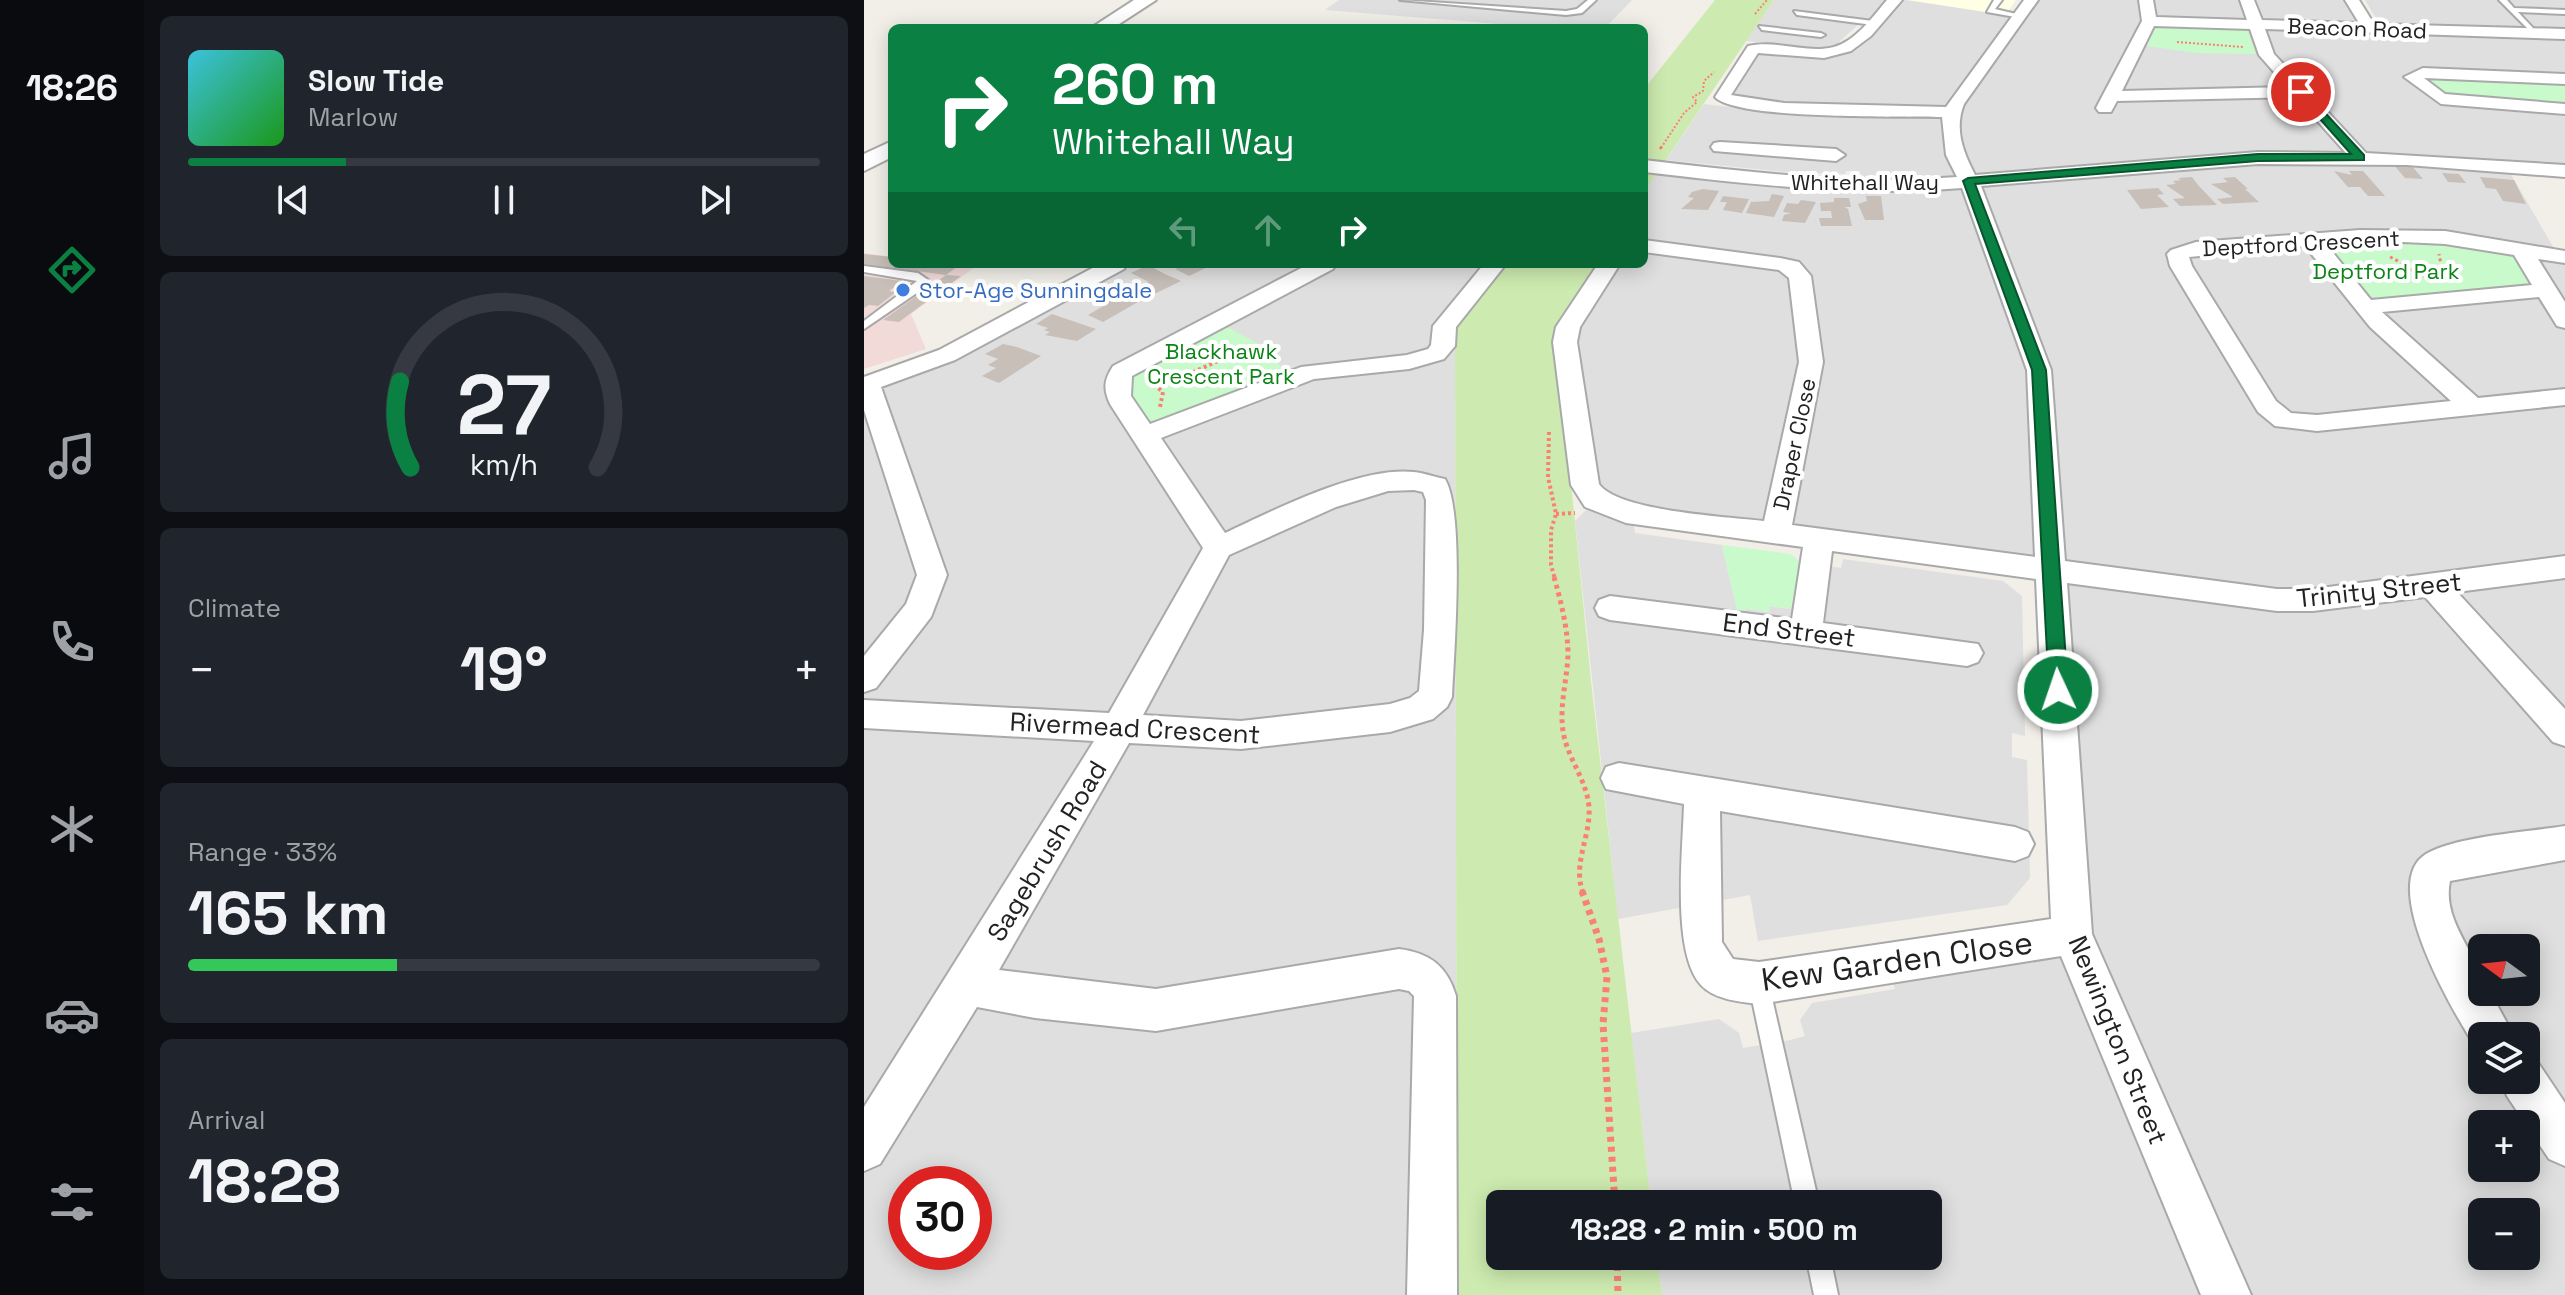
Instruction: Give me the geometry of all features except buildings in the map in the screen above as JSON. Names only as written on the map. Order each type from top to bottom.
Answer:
[{"type":"street","points":[[1107,24],[1147,0]]},
{"type":"street","points":[[1895,0],[1849,47],[1838,51],[1753,49],[1723,97],[1784,108],[1952,112],[2024,4]]},
{"type":"street","points":[[2146,0],[2149,21],[2108,102],[2301,92]]},
{"type":"street","points":[[2247,0],[2267,55],[2360,158]]},
{"type":"street","points":[[2352,0],[2369,28]]},
{"type":"street","name":"Beacon Road","points":[[2149,21],[2565,34]]},
{"type":"street","points":[[2565,79],[2432,73],[2412,77],[2441,99],[2565,109]]},
{"type":"street","name":"Newington Street","points":[[1952,112],[1949,121],[1955,155],[1968,181],[2039,370],[2072,935],[2226,1295]]},
{"type":"street","points":[[1710,164],[1738,115]]},
{"type":"street","points":[[1720,147],[1827,154],[1819,120]]},
{"type":"street","points":[[864,164],[888,150]]},
{"type":"street","points":[[1757,180],[1764,152]]},
{"type":"street","name":"Whitehall Way","points":[[1648,166],[1757,180],[1927,185],[2258,158],[2448,161],[2565,171]]},
{"type":"street","name":"Deptford Crescent","points":[[2565,257],[2499,244],[2446,239],[2351,237],[2196,248],[2178,254],[2181,266],[2274,413],[2292,422],[2317,423],[2565,397]]},
{"type":"street","points":[[2311,240],[2364,307],[2473,407]]},
{"type":"street","name":"Draper Close","points":[[1648,247],[1780,264],[1791,267],[1800,276],[1811,362],[1776,533]]},
{"type":"street","points":[[2522,250],[2565,321]]},
{"type":"street","points":[[864,679],[920,609],[932,575],[865,381],[947,355],[1108,268]]},
{"type":"street","points":[[1218,548],[1116,391],[1116,380],[1122,371],[1317,268]]},
{"type":"street","points":[[1145,435],[1310,372],[1409,362],[1436,354],[1443,346],[1445,326],[1492,268]]},
{"type":"street","name":"Draper Close","points":[[1607,268],[1565,337],[1588,494],[1605,506],[1626,513],[2051,570]]},
{"type":"street","points":[[2364,307],[2545,290]]},
{"type":"street","name":"Rivermead Crescent","points":[[864,714],[1241,735],[1271,734],[1390,718],[1421,709],[1435,697],[1438,686],[1440,500],[1435,486],[1429,482],[1405,482],[1357,488],[1218,548]]},
{"type":"street","points":[[1806,633],[1819,539]]},
{"type":"street","name":"Sagebrush Road","points":[[864,1148],[967,985],[1119,728],[1218,548]]},
{"type":"street","name":"Trinity Street","points":[[2051,570],[2277,600],[2313,600],[2565,567]]},
{"type":"street","points":[[2444,583],[2565,702]]},
{"type":"street","points":[[2444,583],[2565,732]]},
{"type":"street","name":"End Street","points":[[1610,608],[1967,653]]},
{"type":"street","points":[[1619,778],[2015,844]]},
{"type":"street","name":"Kew Garden Close","points":[[1702,792],[1702,942],[1707,962],[1715,973],[1730,981],[1759,983],[2072,935]]},
{"type":"street","points":[[2484,1022],[2444,949],[2429,890],[2431,875],[2438,866],[2453,861],[2565,843]]},
{"type":"street","points":[[967,985],[1035,997],[1156,1010],[1399,969],[1422,974],[1433,986],[1435,996],[1432,1295]]},
{"type":"street","points":[[2532,1094],[2565,1143]]},
{"type":"lane","points":[[1404,0],[1566,13],[1579,11],[1592,0]]},
{"type":"lane","points":[[1786,31],[1806,0]]},
{"type":"lane","points":[[1998,0],[1990,10],[2024,4]]},
{"type":"lane","points":[[2503,0],[2529,28]]},
{"type":"lane","points":[[2536,0],[2547,11]]},
{"type":"lane","points":[[2512,10],[2565,12]]},
{"type":"lane","points":[[1797,13],[1873,23]]},
{"type":"lane","points":[[1809,33],[1828,16]]},
{"type":"lane","points":[[1762,28],[1821,35]]},
{"type":"lane","points":[[864,269],[918,276],[923,280],[920,286],[867,322]]},
{"type":"lane","points":[[1759,983],[1804,1190]]},
{"type":"lane","points":[[1821,1270],[1826,1295]]},
{"type":"path","points":[[2415,283],[2438,279],[2442,275],[2439,254],[2454,258]]},
{"type":"path","points":[[2379,255],[2410,266],[2426,279]]},
{"type":"path","points":[[2357,260],[2388,283],[2397,283]]},
{"type":"path","points":[[1160,387],[1229,356]]},
{"type":"path","points":[[1549,420],[1548,477],[1556,514],[1551,530],[1550,557],[1567,630],[1568,652],[1562,719],[1564,736],[1582,777],[1589,805],[1589,827],[1579,864],[1580,885],[1599,939],[1607,977],[1603,1024],[1614,1190]]},
{"type":"path","points":[[1617,1270],[1618,1295]]},
{"type":"shaded area","points":[[1339,0],[1632,0],[1609,24],[1497,24],[1325,10]]},
{"type":"shaded area","points":[[1774,0],[1906,0],[2021,17],[2032,0],[2353,0],[2371,29],[2565,35],[2565,170],[2506,166],[2558,255],[2565,256],[2565,1295],[1662,1295],[1659,1270],[1942,1270],[1942,1190],[1649,1190],[1631,1033],[1719,1019],[1739,1033],[1743,1048],[1790,1040],[1805,1036],[1800,1020],[1812,1003],[1895,989],[1887,961],[2069,933],[2049,569],[1632,514],[1635,533],[1722,545],[1738,614],[1747,609],[1768,612],[1770,606],[1791,609],[1800,562],[1841,568],[1843,559],[2003,581],[2022,596],[2025,736],[2012,733],[2012,757],[2027,760],[2030,878],[2007,905],[1758,941],[1750,895],[1618,919],[1575,521],[1594,502],[1567,327],[1604,268],[1648,268],[1648,186],[1661,167],[1863,183],[1860,171],[1846,171],[1845,174],[1795,173],[1666,160],[1704,104],[1784,113],[1728,100],[1750,50],[1840,50],[1871,23],[1862,21],[1837,44],[1821,48],[1746,41]]},
{"type":"shaded area","points":[[1908,0],[2016,0],[2005,15]]},
{"type":"shaded area","points":[[2365,0],[2565,0],[2565,30],[2499,28],[2495,25],[2390,24],[2377,20]]},
{"type":"shaded area","name":"Stor-Age Sunningdale","points":[[864,253],[888,256],[888,268],[974,268],[911,314],[926,349],[864,369]]},
{"type":"shaded area","points":[[1109,268],[1504,268],[1455,330],[1457,1295],[864,1295],[864,386],[909,371]]},
{"type":"green space","points":[[1715,0],[1774,0],[1648,186],[1648,84]]},
{"type":"green space","points":[[2156,26],[2242,28],[2248,31],[2256,54],[2197,53],[2146,46]]},
{"type":"green space","points":[[2425,80],[2565,83],[2565,105],[2448,96]]},
{"type":"green space","name":"Deptford Park","points":[[2428,240],[2480,244],[2516,256],[2531,283],[2380,299],[2365,294],[2327,247],[2331,242]]},
{"type":"green space","points":[[1504,268],[1595,268],[1561,324],[1557,344],[1591,681],[1649,1190],[1486,1190],[1486,1270],[1659,1270],[1662,1295],[1457,1295],[1455,330]]},
{"type":"green space","name":"Blackhawk Crescent Park","points":[[1220,323],[1265,347],[1288,376],[1158,421],[1146,419],[1125,388],[1126,379]]},
{"type":"green space","points":[[1722,545],[1791,554],[1800,562],[1791,609],[1770,606],[1769,612],[1747,609],[1738,614]]},
{"type":"place","name":"Stor-Age Sunningdale","points":[[903,290]]},
{"type":"route","points":[[2058,690],[2039,370],[1968,181],[2258,158],[2360,158],[2301,92]]}]
